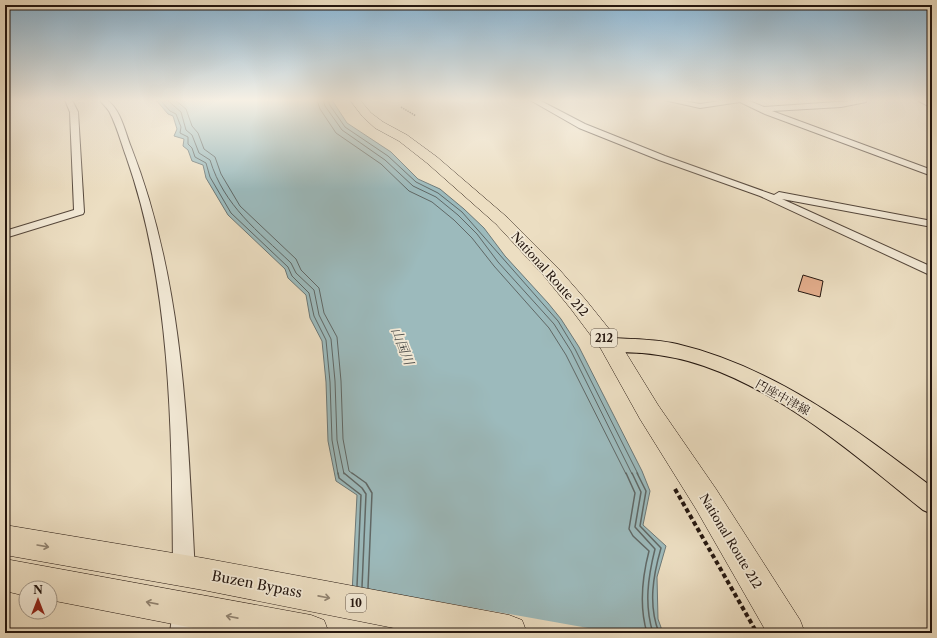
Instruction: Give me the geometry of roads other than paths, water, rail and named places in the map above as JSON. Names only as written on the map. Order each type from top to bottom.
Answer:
[{"type":"highway","name":"National Route 212","points":[[387,130],[402,138],[432,160],[502,221],[551,272],[610,345],[649,412],[706,499],[787,633]]},
{"type":"highway","name":"Buzen Bypass","points":[[5,540],[193,573],[508,633]]},
{"type":"highway","points":[[5,575],[190,618],[311,633]]},
{"type":"main road","name":"円座中津線","points":[[610,345],[676,351],[711,361],[747,377],[791,400],[839,430],[932,502]]},
{"type":"street","points":[[5,235],[79,212],[75,130]]},
{"type":"street","points":[[121,130],[130,152],[145,201],[159,259],[170,330],[183,524],[193,573]]},
{"type":"street","points":[[591,130],[662,158],[764,194],[932,272]]},
{"type":"street","points":[[817,130],[932,173]]},
{"type":"street","points":[[764,194],[827,203],[932,224]]},
{"type":"water","name":"山国川","points":[[177,130],[357,130],[391,152],[418,179],[440,189],[484,228],[505,256],[561,319],[579,347],[642,471],[650,491],[643,525],[666,546],[657,577],[658,619],[663,633],[350,633],[357,495],[336,481],[328,441],[326,382],[322,341],[310,318],[306,295],[288,278],[285,269],[228,215],[206,178],[203,165],[192,161],[188,150],[183,146],[184,139],[174,136]]}]
